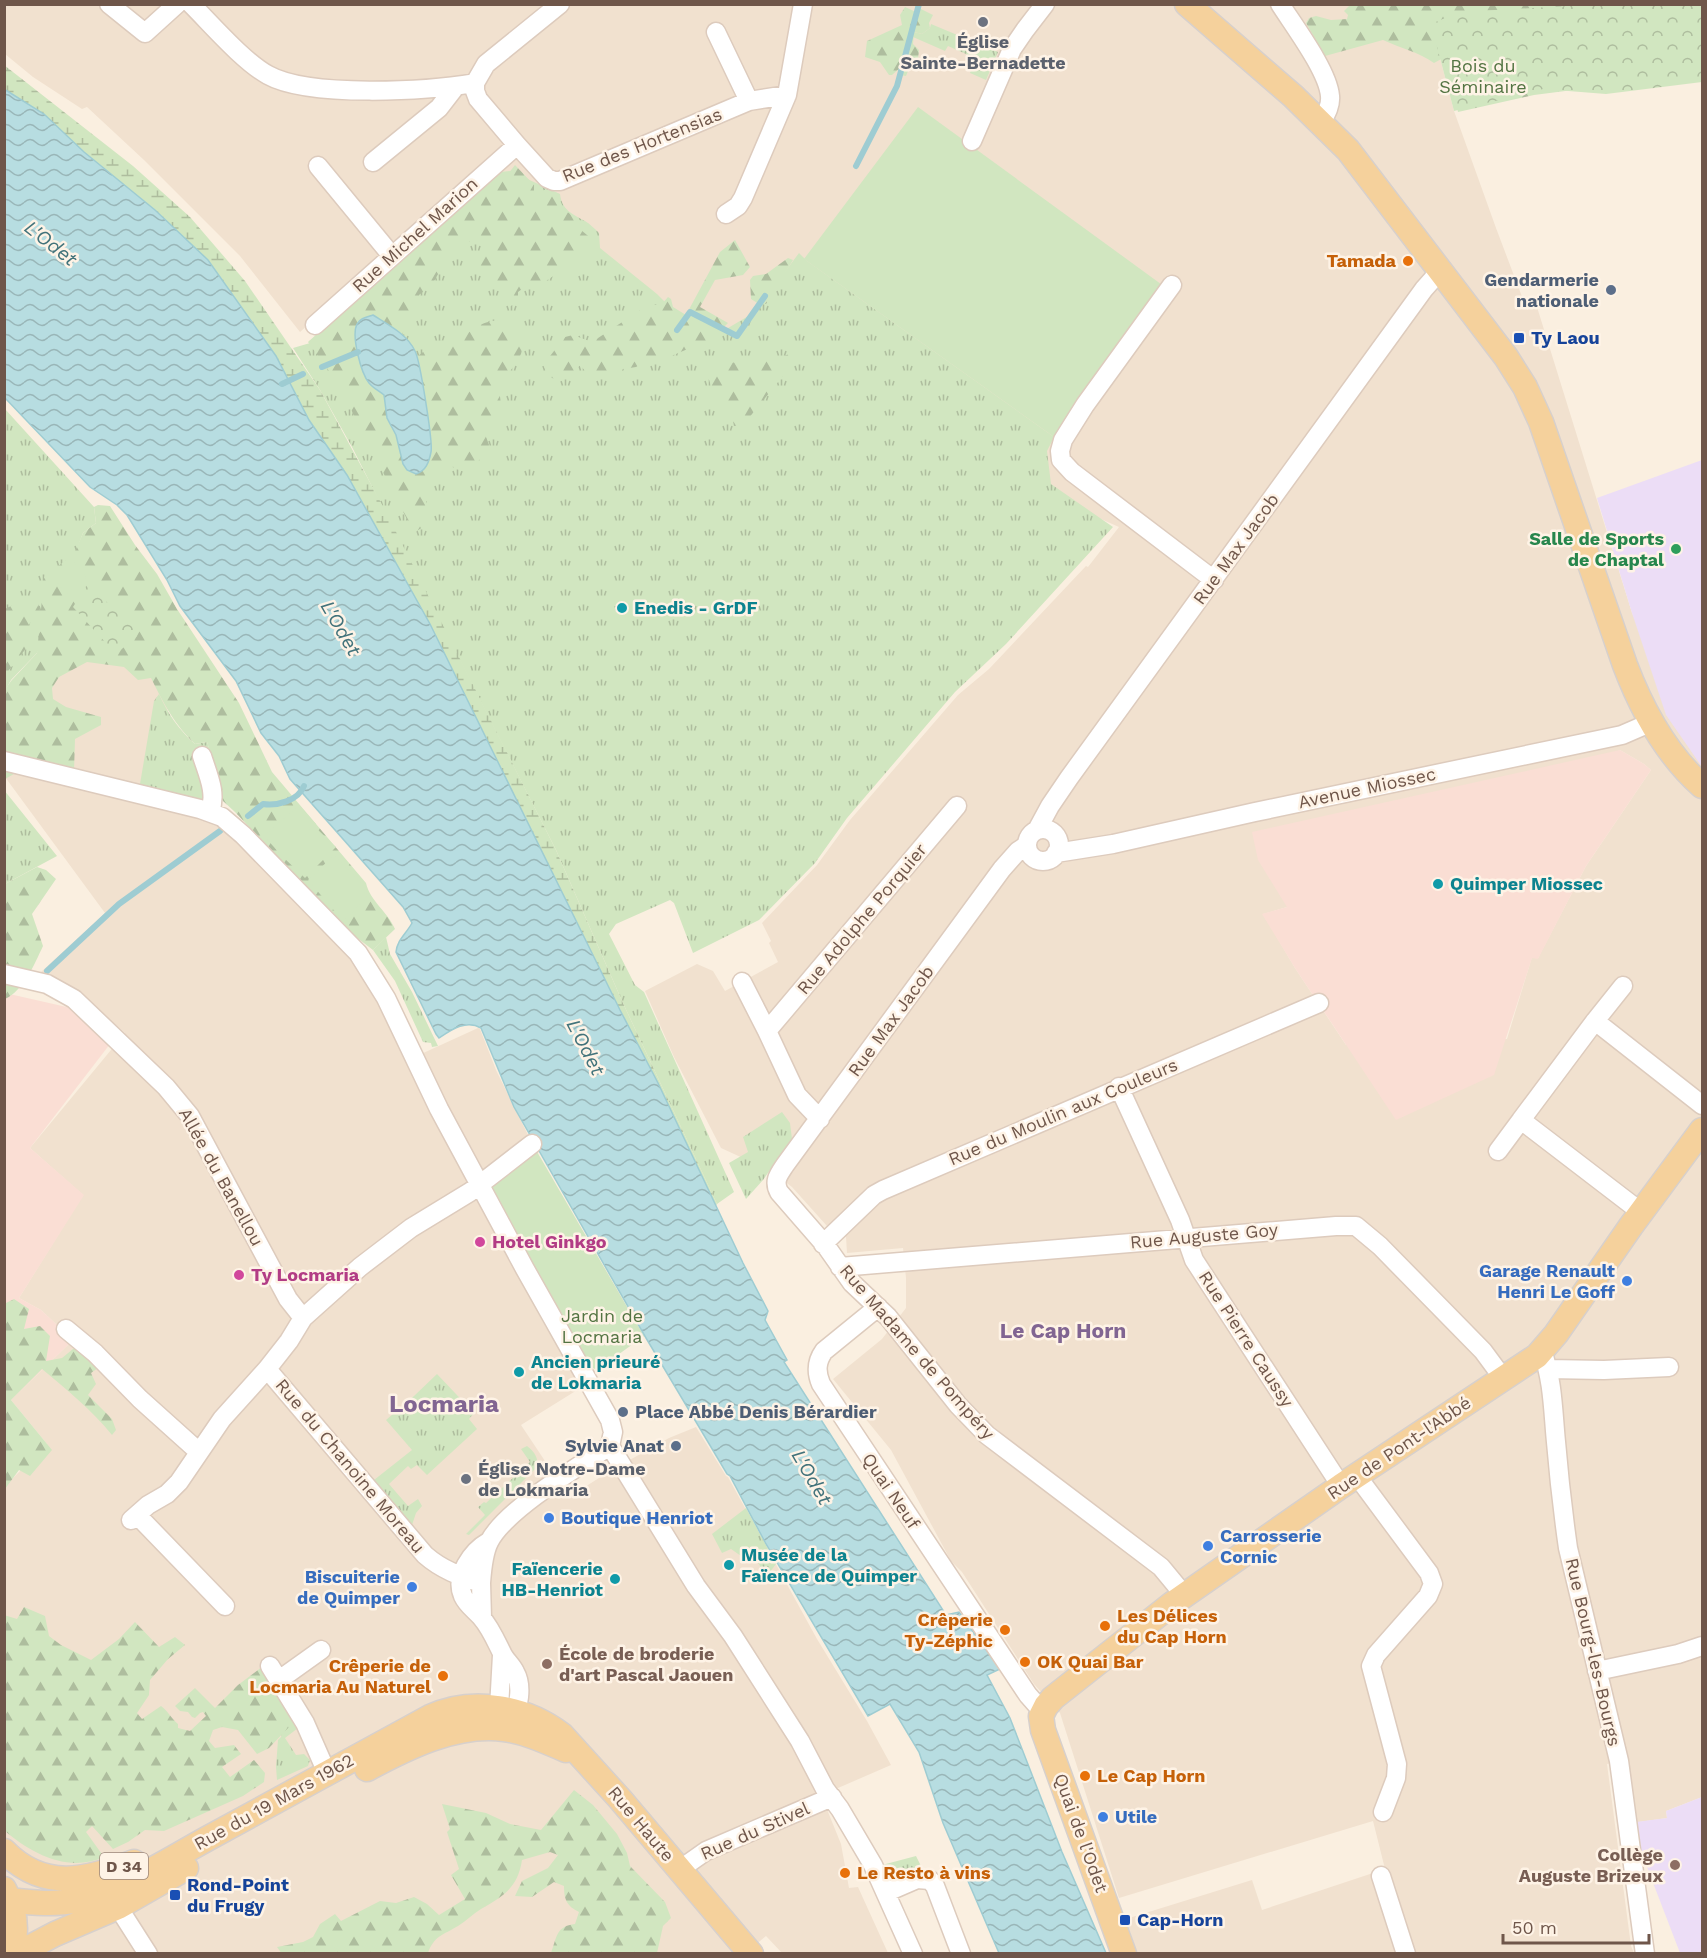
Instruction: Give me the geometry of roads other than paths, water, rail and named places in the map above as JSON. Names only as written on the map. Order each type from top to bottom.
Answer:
[{"type":"main road","points":[[1187,4],[1322,123],[1348,150],[1506,357],[1533,403],[1637,696],[1674,757],[1702,786]]},
{"type":"main road","name":"Rue de Pont-l'Abbé","points":[[1043,1712],[1048,1702],[1068,1685],[1172,1604],[1503,1378],[1545,1360],[1641,1212],[1702,1130]]},
{"type":"main road","name":"Rue du 19 Mars 1962","points":[[7,1895],[39,1904],[61,1903],[90,1896],[143,1873],[440,1713],[472,1707],[507,1717]]},
{"type":"main road","name":"Quai de l'Odet","points":[[1043,1712],[1041,1720],[1043,1730],[1124,1953]]},
{"type":"main road","name":"Rue Haute","points":[[507,1717],[551,1727],[568,1741],[752,1953]]},
{"type":"main road","name":"Rue du 19 Mars 1962","points":[[17,1953],[118,1906],[320,1793],[398,1754],[457,1731],[479,1728],[507,1717]]},
{"type":"main road","name":"D 34","points":[[4,1851],[22,1866],[42,1876],[63,1879],[82,1878],[111,1871],[245,1818]]},
{"type":"main road","points":[[7,1895],[15,1914],[16,1929],[11,1953]]},
{"type":"street","points":[[110,4],[145,33],[177,4]]},
{"type":"street","points":[[191,4],[257,68],[285,83],[337,89],[392,90],[475,83],[486,64],[560,4]]},
{"type":"street","points":[[726,214],[738,206],[743,198],[787,95],[803,4]]},
{"type":"street","points":[[972,141],[1012,49],[1046,4]]},
{"type":"street","points":[[1280,4],[1327,86],[1330,102],[1322,123]]},
{"type":"street","points":[[716,33],[749,101]]},
{"type":"street","name":"Rue des Hortensias","points":[[475,83],[478,99],[547,178],[554,181],[560,181],[749,101],[787,95]]},
{"type":"street","points":[[373,162],[439,108],[456,86]]},
{"type":"street","name":"Rue Michel Marion","points":[[315,325],[517,145]]},
{"type":"street","points":[[318,166],[392,256]]},
{"type":"street","name":"Rue Max Jacob","points":[[776,1183],[785,1165],[1009,861],[1032,843],[1050,806],[1069,778],[1424,289],[1440,271]]},
{"type":"street","points":[[1172,285],[1085,405],[1063,440],[1060,455],[1061,460],[1072,472],[1214,580]]},
{"type":"street","name":"Avenue Miossec","points":[[1032,843],[1038,860],[1046,860],[1057,846],[1080,849],[1622,735],[1652,722]]},
{"type":"street","points":[[202,756],[214,797],[210,812]]},
{"type":"street","points":[[4,761],[210,812],[234,827],[358,953],[386,998],[440,1109],[610,1420],[614,1432],[610,1446],[550,1486],[512,1517],[496,1537],[484,1557],[481,1583],[482,1618]]},
{"type":"street","name":"Rue Adolphe Porquier","points":[[767,1032],[957,806]]},
{"type":"street","points":[[1032,843],[1051,831],[1057,846]]},
{"type":"street","name":"Allée du Banellou","points":[[4,974],[47,984],[74,999],[182,1105],[245,1216],[288,1299],[303,1318]]},
{"type":"street","points":[[742,982],[797,1095],[820,1119]]},
{"type":"street","points":[[1498,1151],[1623,986]]},
{"type":"street","name":"Rue du Moulin aux Couleurs","points":[[823,1244],[883,1190],[1318,1003]]},
{"type":"street","points":[[1596,1021],[1702,1105]]},
{"type":"street","name":"Rue Pierre Caussy","points":[[1119,1087],[1200,1269],[1349,1481],[1428,1573],[1433,1584],[1428,1596],[1376,1655],[1371,1666],[1397,1764],[1396,1778],[1383,1812]]},
{"type":"street","points":[[1521,1120],[1641,1212]]},
{"type":"street","name":"Rue du Chanoine Moreau","points":[[481,1583],[439,1567],[419,1549],[267,1369],[289,1341],[303,1318],[330,1292],[395,1239],[480,1184],[532,1144]]},
{"type":"street","name":"Rue Madame de Pompéry","points":[[776,1183],[779,1192],[852,1282],[878,1307],[958,1405],[987,1435],[1161,1567],[1185,1596]]},
{"type":"street","name":"Rue Auguste Goy","points":[[840,1267],[1356,1226],[1380,1246],[1476,1343],[1493,1362],[1503,1378]]},
{"type":"street","name":"Quai Neuf","points":[[878,1307],[824,1351],[818,1364],[818,1377],[829,1400],[1028,1695],[1043,1712]]},
{"type":"street","points":[[66,1329],[95,1353],[140,1399],[199,1452]]},
{"type":"street","points":[[1545,1360],[1604,1370],[1669,1367]]},
{"type":"street","name":"Rue Bourg-les-Bourgs","points":[[1545,1360],[1567,1536],[1619,1761],[1645,1953]]},
{"type":"street","points":[[225,1606],[134,1517],[172,1489],[222,1419],[267,1369]]},
{"type":"street","points":[[610,1446],[696,1586],[733,1636],[782,1710],[825,1789],[859,1840],[887,1892],[913,1953]]},
{"type":"street","points":[[496,1537],[475,1553],[461,1577],[462,1594],[465,1601],[482,1618],[498,1643],[502,1655],[517,1675],[519,1685],[507,1717]]},
{"type":"street","points":[[1597,1671],[1678,1654],[1702,1646]]},
{"type":"street","points":[[321,1650],[274,1673],[305,1723],[327,1773]]},
{"type":"street","name":"Rue du Stivel","points":[[680,1870],[706,1851],[832,1797]]},
{"type":"street","points":[[1381,1876],[1406,1953]]},
{"type":"street","points":[[887,1892],[917,1879],[930,1880],[935,1886],[961,1953]]},
{"type":"street","points":[[118,1906],[148,1953]]},
{"type":"water","name":"L'Odet","points":[[4,89],[44,114],[84,152],[155,210],[208,260],[276,356],[309,420],[347,475],[430,624],[658,1083],[768,1311],[765,1320],[787,1360],[784,1362],[946,1615],[959,1612],[1000,1669],[987,1675],[1010,1718],[1062,1852],[1106,1953],[999,1953],[943,1823],[919,1752],[890,1704],[868,1716],[766,1544],[730,1476],[646,1338],[514,1107],[481,1028],[464,1025],[439,1038],[396,952],[400,940],[412,923],[403,907],[290,779],[279,756],[261,733],[236,681],[180,606],[167,580],[127,515],[117,505],[90,487],[5,398]]},
{"type":"water","points":[[373,315],[402,335],[415,351],[417,358],[426,401],[431,452],[426,466],[416,474],[407,470],[403,464],[396,435],[387,418],[384,395],[369,383],[360,363],[355,330],[360,320]]},
{"type":"waterway","points":[[856,166],[897,86],[919,4]]},
{"type":"waterway","points":[[677,330],[690,312],[737,336],[765,296]]},
{"type":"waterway","points":[[322,367],[358,352]]},
{"type":"waterway","points":[[282,384],[303,374]]},
{"type":"waterway","points":[[248,816],[263,804],[281,803],[292,799],[304,786]]},
{"type":"waterway","points":[[47,971],[119,904],[220,831]]},
{"type":"place","name":"Église Sainte-Bernadette","points":[[983,22]]},
{"type":"place","name":"Tamada","points":[[1408,261]]},
{"type":"place","name":"Gendarmerie nationale","points":[[1611,290]]},
{"type":"place","name":"Ty Laou","points":[[1519,338]]},
{"type":"place","name":"Salle de Sports de Chaptal","points":[[1676,549]]},
{"type":"place","name":"Enedis - GrDF","points":[[622,608]]},
{"type":"place","name":"Quimper Miossec","points":[[1438,884]]},
{"type":"place","name":"Hotel Ginkgo","points":[[480,1242]]},
{"type":"place","name":"Ty Locmaria","points":[[239,1275]]},
{"type":"place","name":"Garage Renault Henri Le Goff","points":[[1627,1281]]},
{"type":"place","name":"Ancien prieuré de Lokmaria","points":[[519,1372]]},
{"type":"place","name":"Place Abbé Denis Bérardier","points":[[623,1412]]},
{"type":"place","name":"Sylvie Anat","points":[[676,1446]]},
{"type":"place","name":"Église Notre-Dame de Lokmaria","points":[[466,1479]]},
{"type":"place","name":"Boutique Henriot","points":[[549,1518]]},
{"type":"place","name":"Carrosserie Cornic","points":[[1208,1546]]},
{"type":"place","name":"Musée de la Faïence de Quimper","points":[[729,1565]]},
{"type":"place","name":"Faïencerie HB-Henriot","points":[[615,1579]]},
{"type":"place","name":"Biscuiterie de Quimper","points":[[412,1587]]},
{"type":"place","name":"Les Délices du Cap Horn","points":[[1105,1626]]},
{"type":"place","name":"Crêperie Ty-Zéphic","points":[[1005,1630]]},
{"type":"place","name":"OK Quai Bar","points":[[1025,1662]]},
{"type":"place","name":"École de broderie d'art Pascal Jaouen","points":[[547,1664]]},
{"type":"place","name":"Crêperie de Locmaria Au Naturel","points":[[443,1676]]},
{"type":"place","name":"Le Cap Horn","points":[[1085,1776]]},
{"type":"place","name":"Utile","points":[[1103,1817]]},
{"type":"place","name":"Collège Auguste Brizeux","points":[[1675,1865]]},
{"type":"place","name":"Le Resto à vins","points":[[845,1873]]},
{"type":"place","name":"Rond-Point du Frugy","points":[[175,1895]]},
{"type":"place","name":"Cap-Horn","points":[[1125,1920]]},
{"type":"district","name":"Le Cap Horn","points":[[1063,1331]]},
{"type":"district","name":"Locmaria","points":[[444,1404]]},
{"type":"park label","name":"Bois du Séminaire","points":[[1483,76]]},
{"type":"park label","name":"Jardin de Locmaria","points":[[602,1326]]}]
